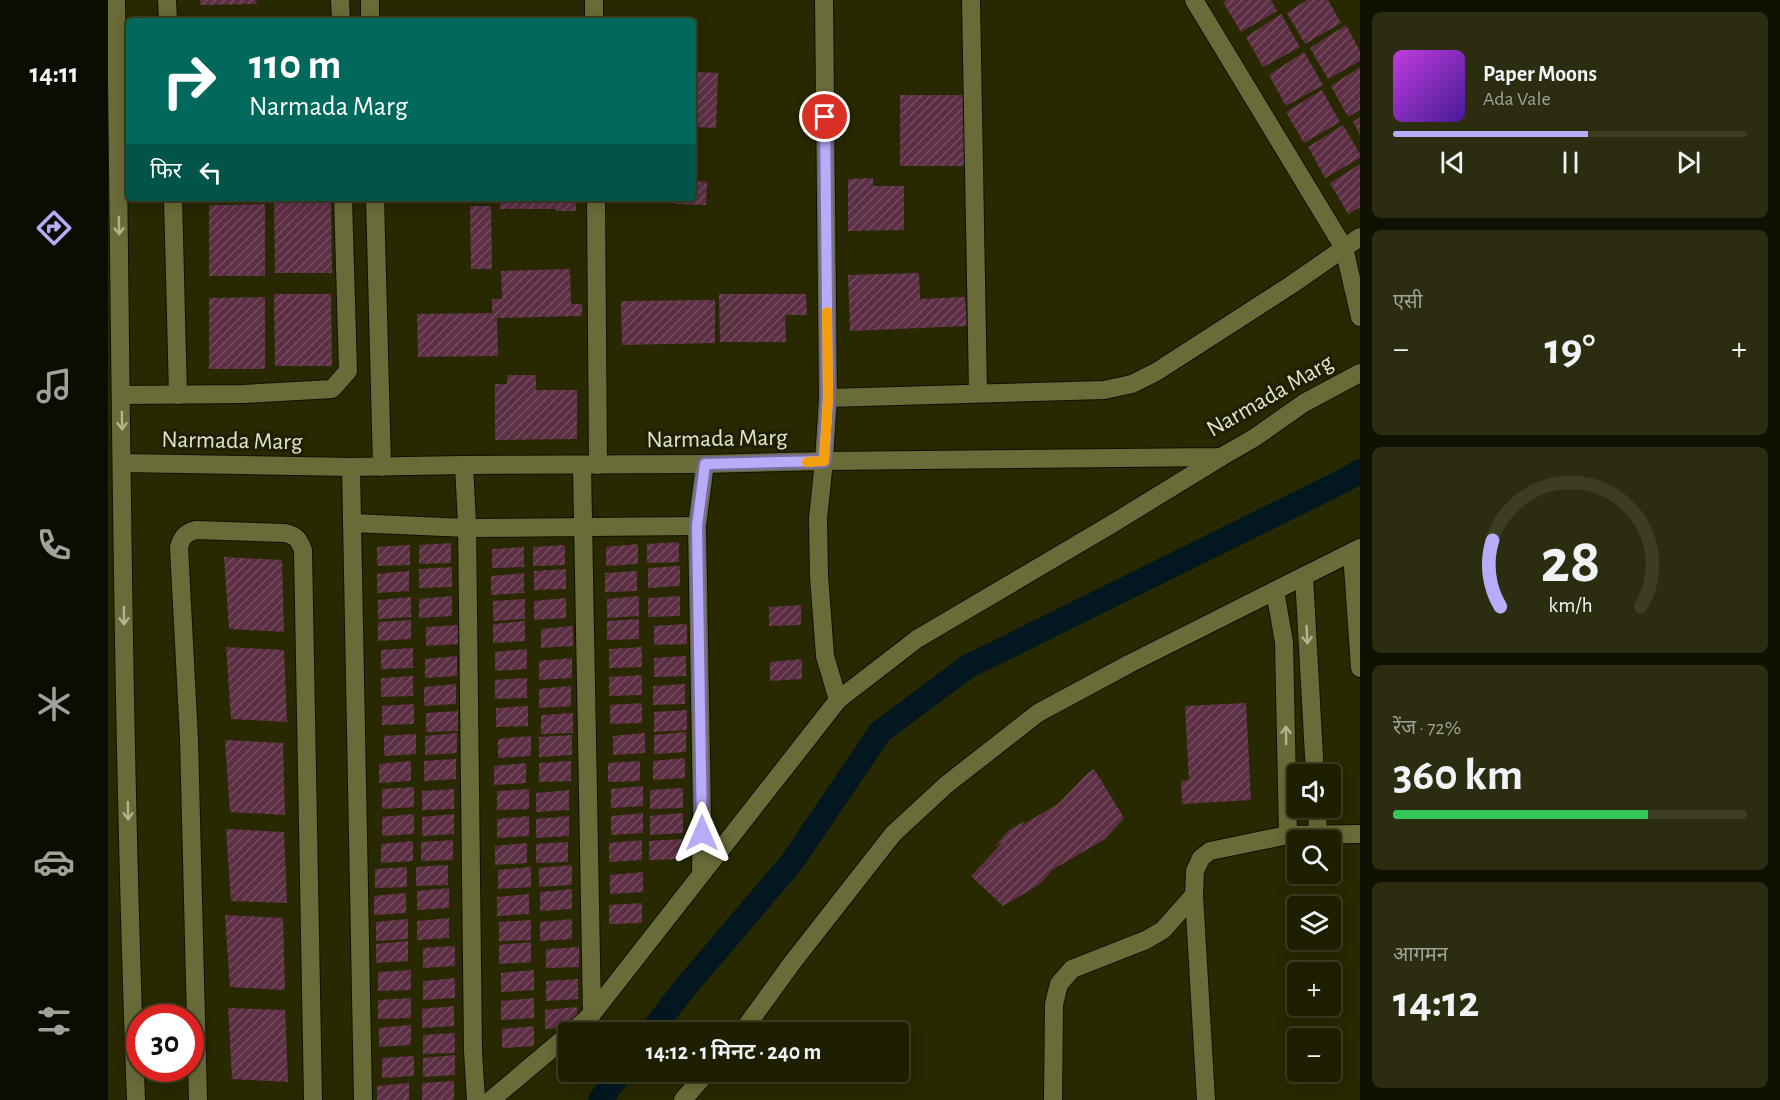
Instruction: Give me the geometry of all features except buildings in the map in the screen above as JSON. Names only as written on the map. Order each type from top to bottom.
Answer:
[{"type":"street","points":[[116,0],[122,463],[115,484],[115,512],[136,1100]]},
{"type":"street","points":[[167,0],[168,18]]},
{"type":"street","points":[[340,0],[341,18]]},
{"type":"street","points":[[370,0],[370,18]]},
{"type":"street","points":[[594,0],[594,18]]},
{"type":"street","points":[[824,0],[828,398],[818,519],[819,576],[825,656],[838,700]]},
{"type":"street","points":[[971,0],[978,392]]},
{"type":"street","points":[[1194,0],[1344,248],[1360,317]]},
{"type":"street","points":[[173,201],[178,395]]},
{"type":"street","points":[[121,395],[243,394],[332,389],[348,370],[343,201]]},
{"type":"street","points":[[375,201],[382,467]]},
{"type":"street","points":[[592,1014],[582,527],[590,465],[596,201]]},
{"type":"street","points":[[828,398],[1104,390],[1132,384],[1156,372],[1360,237]]},
{"type":"street","name":"Narmada Marg","points":[[122,463],[382,467],[1221,457],[1254,438],[1304,403],[1360,373]]},
{"type":"street","points":[[583,1022],[592,1014],[838,700],[916,639],[1221,457]]},
{"type":"street","points":[[701,874],[697,526],[705,464]]},
{"type":"street","points":[[464,465],[467,528],[473,1051],[476,1100]]},
{"type":"street","points":[[351,467],[363,1100]]},
{"type":"street","points":[[352,524],[467,528],[697,526]]},
{"type":"street","points":[[198,1100],[189,739],[179,547],[182,538],[188,532],[196,530],[293,534],[300,541],[303,550],[313,1100]]},
{"type":"street","points":[[749,1022],[792,963],[893,834],[945,785],[1038,713],[1129,664],[1356,550],[1360,668]]},
{"type":"street","points":[[1304,576],[1314,764]]},
{"type":"street","points":[[1275,591],[1284,642],[1288,830]]},
{"type":"street","points":[[1341,834],[1360,834]]},
{"type":"street","points":[[1206,1100],[1194,895],[1195,871],[1201,858],[1210,851],[1287,835]]},
{"type":"street","points":[[1053,1100],[1054,1004],[1059,984],[1072,969],[1146,940],[1163,930],[1194,895]]},
{"type":"street","points":[[491,1100],[558,1043]]},
{"type":"street","points":[[683,1100],[699,1082]]},
{"type":"waterway","points":[[659,1022],[792,862],[880,732],[967,667],[1360,471]]},
{"type":"waterway","points":[[600,1100],[614,1082]]},
{"type":"slow traffic","points":[[807,462],[824,461],[828,398],[827,312]]},
{"type":"route","points":[[702,833],[697,526],[705,464],[824,461],[828,398],[825,117]]}]
